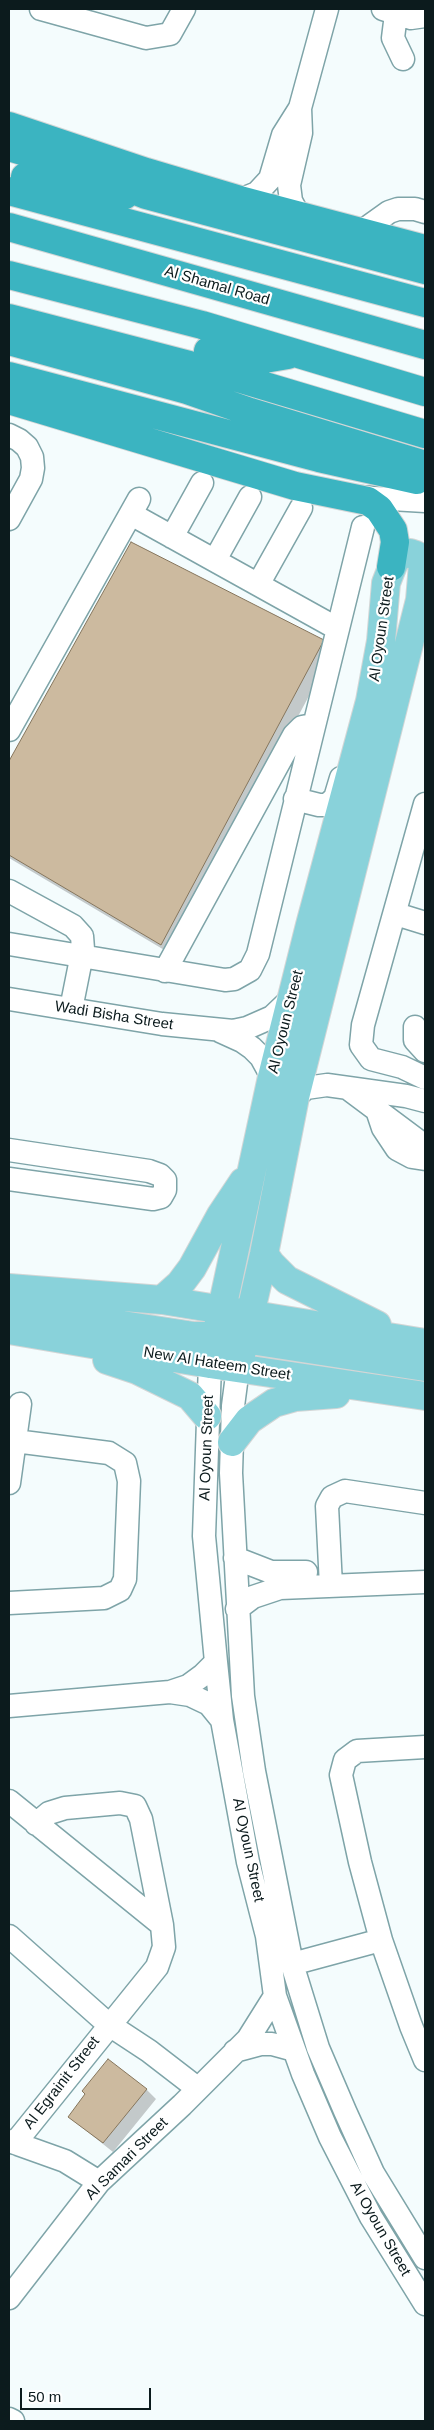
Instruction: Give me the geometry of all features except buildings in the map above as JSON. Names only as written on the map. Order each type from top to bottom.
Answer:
[{"type":"highway","points":[[9,126],[146,172],[240,200],[425,249]]},
{"type":"highway","points":[[9,147],[79,168],[146,195],[425,270]]},
{"type":"highway","points":[[9,173],[103,194],[146,195]]},
{"type":"highway","points":[[9,191],[425,303]]},
{"type":"highway","name":"Al Shamal Road","points":[[9,227],[425,345]]},
{"type":"highway","points":[[9,275],[202,324],[293,354],[425,392]]},
{"type":"highway","points":[[9,306],[240,359],[267,360],[293,354]]},
{"type":"highway","points":[[9,318],[228,375],[425,434]]},
{"type":"highway","points":[[9,341],[187,390],[250,412],[425,465]]},
{"type":"highway","points":[[9,376],[319,458],[425,482]]},
{"type":"highway","points":[[187,390],[229,391],[341,409]]},
{"type":"highway","points":[[9,400],[295,486],[356,497],[379,508],[393,530],[395,549],[391,568]]},
{"type":"main road","name":"Al Oyoun Street","points":[[210,1364],[250,1171],[272,1077],[374,681],[381,641],[383,598],[395,560],[404,553],[416,555],[420,559],[423,571],[422,608],[295,1097],[264,1254],[238,1368]]},
{"type":"main road","points":[[162,1300],[180,1284],[192,1268],[221,1215],[250,1171]]},
{"type":"main road","points":[[264,1254],[278,1273],[297,1286],[368,1322],[422,1342]]},
{"type":"main road","points":[[9,1288],[162,1300],[221,1309],[247,1327],[422,1342]]},
{"type":"main road","points":[[9,1314],[57,1315],[194,1336],[215,1336],[240,1324],[425,1367]]},
{"type":"main road","points":[[210,1364],[215,1354],[223,1346],[233,1341],[247,1327]]},
{"type":"main road","name":"New Al Hateem Street","points":[[9,1330],[210,1364],[425,1396]]},
{"type":"main road","points":[[53,1337],[81,1352],[149,1375],[190,1396],[207,1416]]},
{"type":"main road","points":[[232,1442],[249,1420],[278,1401],[313,1394],[391,1390]]},
{"type":"street","points":[[41,9],[146,38],[170,34],[184,9]]},
{"type":"street","points":[[299,216],[291,201],[289,185],[301,132],[300,108],[327,9]]},
{"type":"street","points":[[403,58],[394,38],[389,11],[410,18],[425,16]]},
{"type":"street","points":[[240,200],[258,193],[270,179],[286,128],[300,108]]},
{"type":"street","points":[[362,232],[389,212],[398,209],[415,209],[425,212]]},
{"type":"street","points":[[9,436],[19,440],[27,447],[32,457],[34,468],[31,479],[9,519]]},
{"type":"street","points":[[172,537],[202,483]]},
{"type":"street","points":[[216,560],[250,497]]},
{"type":"street","points":[[356,497],[425,501]]},
{"type":"street","points":[[9,730],[135,507],[172,537],[259,583],[338,629]]},
{"type":"street","points":[[259,583],[301,508]]},
{"type":"street","points":[[9,944],[225,980],[234,979],[250,970],[258,954],[362,527]]},
{"type":"street","points":[[165,970],[292,740],[302,727],[313,725]]},
{"type":"street","points":[[294,806],[322,806],[332,802],[338,792],[349,748],[359,738]]},
{"type":"street","points":[[425,804],[396,914],[363,1025],[361,1045],[371,1059],[402,1067],[425,1078]]},
{"type":"street","points":[[294,806],[324,824],[329,835],[329,852]]},
{"type":"street","points":[[9,890],[78,930],[84,942],[71,1009]]},
{"type":"street","points":[[396,914],[425,923]]},
{"type":"street","name":"Wadi Bisha Street","points":[[9,999],[220,1031],[233,1031],[260,1024],[272,1017],[292,998]]},
{"type":"street","points":[[414,1027],[414,1040],[425,1051]]},
{"type":"street","name":"Wadi Bisha Street","points":[[220,1031],[252,1048],[261,1057],[272,1077]]},
{"type":"street","points":[[295,1097],[306,1088],[320,1085],[406,1096],[425,1101]]},
{"type":"street","points":[[346,1088],[425,1146]]},
{"type":"street","points":[[377,1110],[382,1128],[397,1149],[406,1155],[425,1160]]},
{"type":"street","points":[[9,1150],[149,1171],[160,1175],[165,1180],[165,1190],[161,1197],[153,1199],[9,1179]]},
{"type":"street","name":"Al Oyoun Street","points":[[210,1364],[204,1536],[222,1720],[248,1862],[268,1936],[276,1996],[294,2050],[330,2137],[371,2218],[425,2304]]},
{"type":"street","name":"Al Oyoun Street","points":[[238,1368],[231,1474],[243,1696],[254,1772],[292,1964],[318,2048],[373,2173],[425,2258]]},
{"type":"street","points":[[9,1483],[20,1404]]},
{"type":"street","points":[[9,1603],[104,1598],[120,1590],[125,1579],[129,1481],[125,1463],[109,1453],[15,1441]]},
{"type":"street","points":[[331,1578],[327,1506],[336,1493],[345,1491],[425,1503]]},
{"type":"street","points":[[235,1558],[289,1580]]},
{"type":"street","points":[[238,1608],[262,1593],[289,1580],[331,1578],[425,1582]]},
{"type":"street","points":[[9,1706],[170,1692],[188,1686],[216,1662]]},
{"type":"street","points":[[170,1692],[190,1695],[209,1704],[222,1720]]},
{"type":"street","points":[[425,1747],[358,1751],[350,1754],[342,1768],[341,1776],[360,1862],[381,1940],[425,2060]]},
{"type":"street","points":[[9,1801],[162,1925]]},
{"type":"street","points":[[36,1824],[48,1813],[65,1808],[120,1803],[135,1806],[141,1819],[162,1925],[164,1946],[157,1966],[108,2024]]},
{"type":"street","name":"Al Egrainit Street","points":[[9,1936],[108,2024],[149,2051],[197,2088]]},
{"type":"street","points":[[292,1964],[381,1940]]},
{"type":"street","name":"Al Samari Street","points":[[9,2298],[99,2182],[182,2105],[236,2051],[258,2025],[276,1996]]},
{"type":"street","name":"Al Egrainit Street","points":[[12,2142],[108,2024]]},
{"type":"street","name":"Al Samari Street","points":[[236,2051],[260,2044],[272,2044],[294,2050]]},
{"type":"street","points":[[12,2142],[65,2161],[99,2182]]},
{"type":"street","points":[[9,2419],[13,2421]]}]
